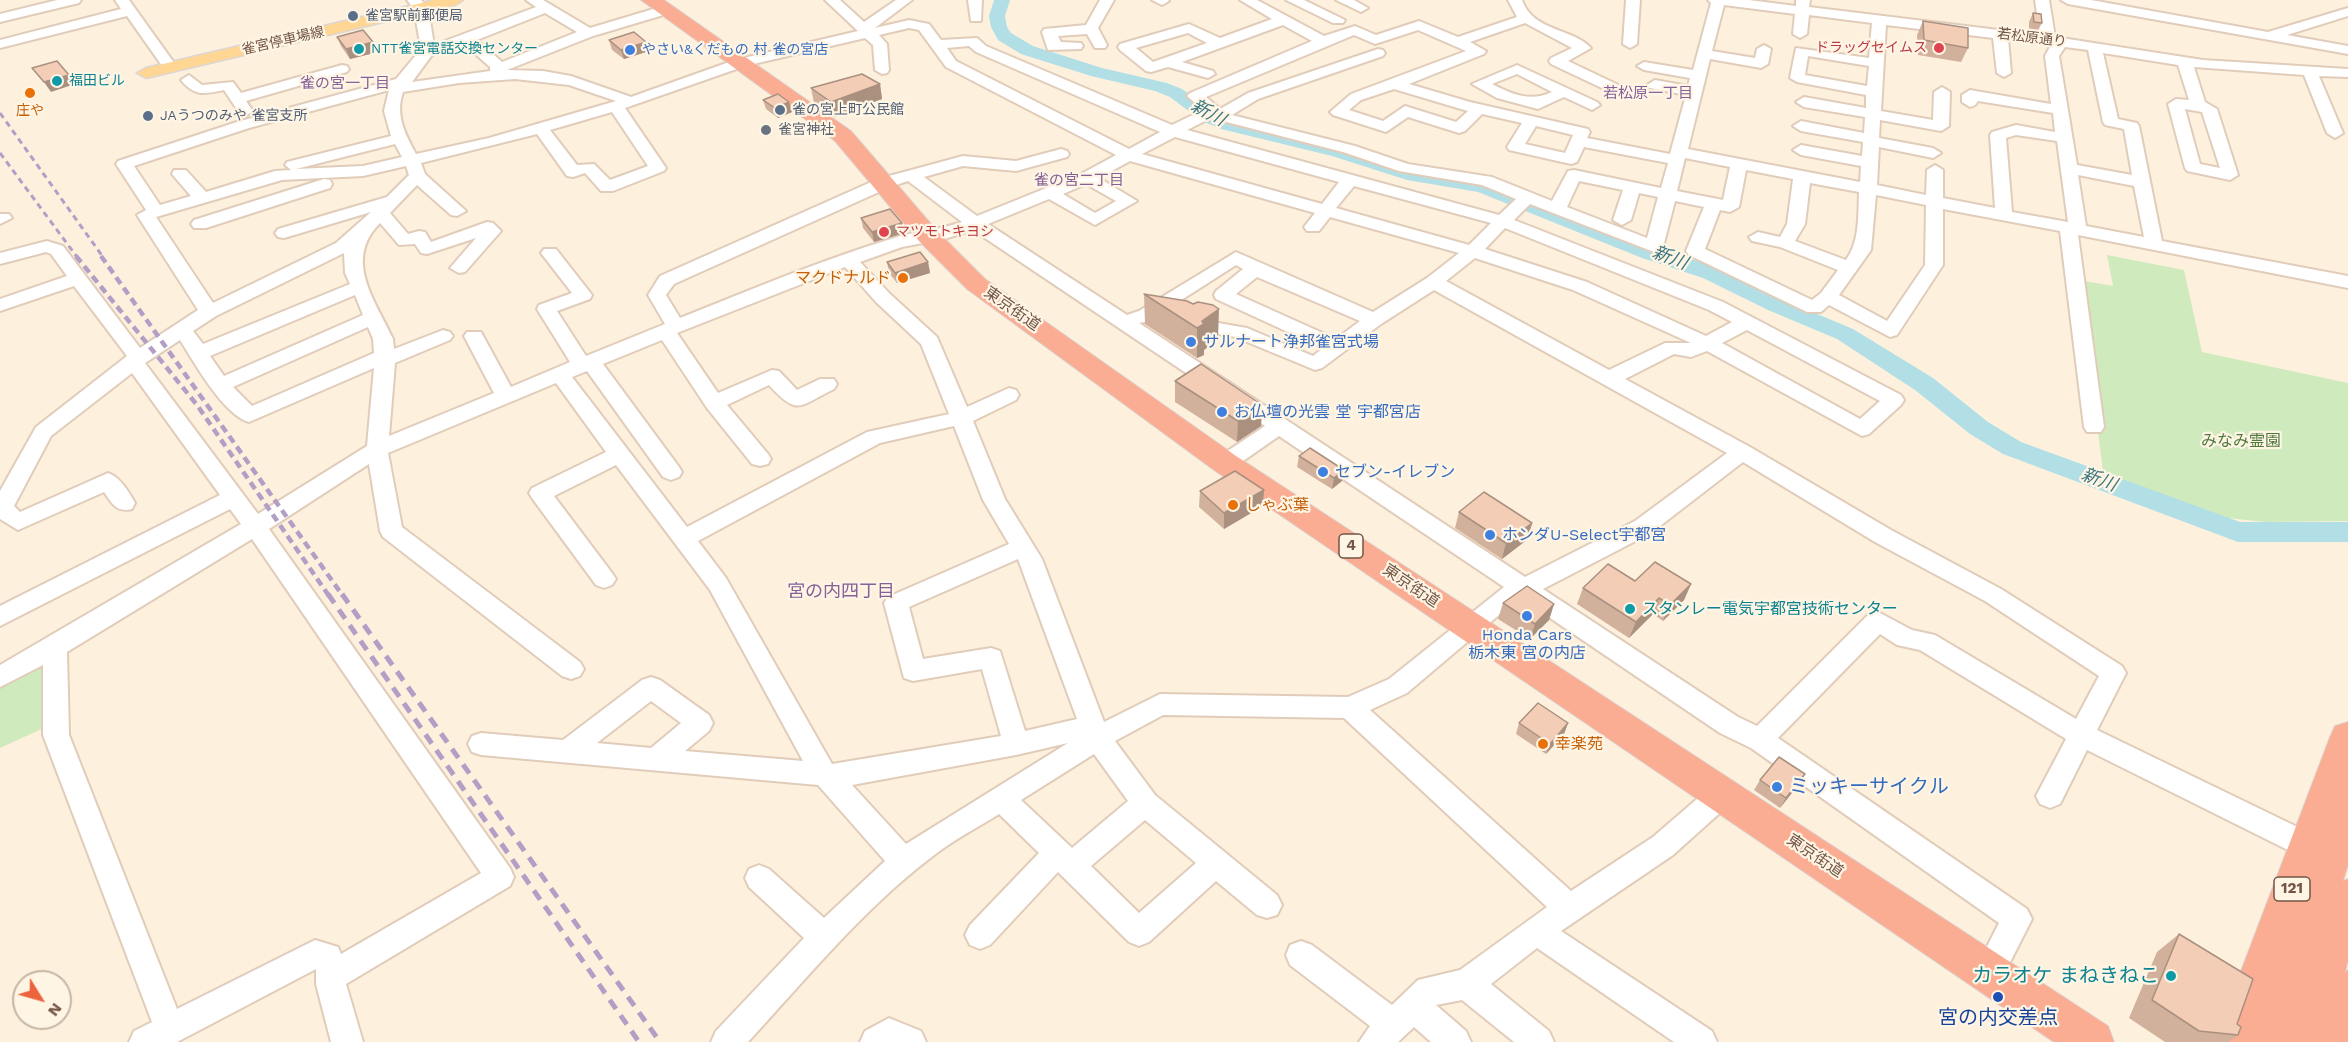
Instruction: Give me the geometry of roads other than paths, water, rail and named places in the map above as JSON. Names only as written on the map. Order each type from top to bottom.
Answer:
[{"type":"highway","name":"東京街道","points":[[658,5],[836,130],[897,179],[927,236],[976,284],[1225,463],[2092,1042]]},
{"type":"highway","name":"121","points":[[2236,1042],[2348,736]]},
{"type":"highway","name":"121","points":[[2268,1042],[2348,807]]},
{"type":"highway","points":[[2300,1042],[2348,898]]},
{"type":"highway","points":[[2332,1042],[2348,992]]},
{"type":"main road","name":"雀宮停車場線","points":[[146,73],[418,4],[454,0]]},
{"type":"street","points":[[0,18],[74,0]]},
{"type":"street","points":[[457,211],[415,169],[399,138],[391,104],[401,85],[426,52],[468,40],[541,5],[564,0]]},
{"type":"street","points":[[832,0],[880,44],[882,70]]},
{"type":"street","points":[[867,31],[905,0]]},
{"type":"street","points":[[975,0],[976,18]]},
{"type":"street","points":[[1091,29],[1107,0]]},
{"type":"street","points":[[1293,0],[1338,20]]},
{"type":"street","points":[[1343,0],[1362,8]]},
{"type":"street","points":[[1515,0],[1515,7],[1524,15],[1524,19]]},
{"type":"street","points":[[1630,44],[1632,0]]},
{"type":"street","points":[[1479,109],[1459,128],[1405,111],[1386,127],[1338,112],[1356,97],[1479,51],[1419,25],[1375,40],[1355,30],[1323,41],[1195,96],[1211,114],[1349,149],[1405,168],[1486,181],[1523,200],[1557,209],[1654,247],[1719,0]]},
{"type":"street","name":"若松原通り","points":[[1719,0],[1802,6],[1879,20],[2055,40],[2185,62],[2347,76]]},
{"type":"street","points":[[2042,0],[2055,40],[2052,56],[2070,169],[2073,228],[2094,427]]},
{"type":"street","points":[[2068,0],[2348,50]]},
{"type":"street","points":[[1254,1],[1283,20],[1323,41]]},
{"type":"street","points":[[418,4],[426,52]]},
{"type":"street","points":[[541,5],[588,33]]},
{"type":"street","points":[[483,74],[658,5]]},
{"type":"street","points":[[13,57],[2,44],[126,6],[170,67]]},
{"type":"street","points":[[1800,34],[1802,6]]},
{"type":"street","points":[[2268,36],[2348,12]]},
{"type":"street","points":[[1459,41],[1524,19],[1584,48],[1556,61],[1628,95]]},
{"type":"street","points":[[1218,43],[1189,28],[1125,47],[1151,68],[1283,20]]},
{"type":"street","points":[[1713,205],[1695,251],[1814,308],[1828,297],[1862,250],[1879,20]]},
{"type":"street","points":[[209,312],[146,215],[281,175],[415,169],[623,104],[740,63],[867,31],[909,24],[924,27],[936,45],[951,64],[1131,156],[1473,251],[1580,286],[1737,357],[1862,429],[1894,400],[1716,306],[1502,221],[1172,131],[981,49],[972,41],[936,45]]},
{"type":"street","points":[[1091,29],[1100,45]]},
{"type":"street","points":[[1076,46],[1053,47],[1054,41],[1049,32],[1091,29]]},
{"type":"street","points":[[2000,34],[2004,74]]},
{"type":"street","points":[[468,40],[500,68]]},
{"type":"street","points":[[2094,47],[2111,122],[2131,126],[2154,244]]},
{"type":"street","points":[[1704,54],[1761,64],[1764,49]]},
{"type":"street","points":[[1874,92],[1797,78],[1801,51],[1876,63]]},
{"type":"street","points":[[3,670],[55,647],[377,449],[848,259],[898,242],[944,234],[975,223],[1087,178],[1131,156],[1172,131],[1253,96],[1378,53]]},
{"type":"street","points":[[1168,62],[1208,74]]},
{"type":"street","points":[[2185,62],[2198,105]]},
{"type":"street","points":[[1644,66],[1698,75]]},
{"type":"street","points":[[237,99],[342,69]]},
{"type":"street","points":[[1563,92],[1538,104],[1509,97],[1480,84],[1517,69],[1592,105]]},
{"type":"street","points":[[2310,71],[2335,133]]},
{"type":"street","points":[[156,212],[124,164],[252,122],[401,85],[483,74],[556,77],[598,86],[623,104],[658,168],[607,187],[588,166],[573,172],[540,129]]},
{"type":"street","points":[[189,80],[199,90],[228,85],[252,122]]},
{"type":"street","points":[[1394,84],[1479,109],[1582,132],[1570,159],[1515,147],[1531,121]]},
{"type":"street","points":[[1655,85],[1694,92]]},
{"type":"street","points":[[1041,110],[1079,91]]},
{"type":"street","points":[[1804,102],[1941,126],[1942,93]]},
{"type":"street","points":[[1970,102],[1970,95],[2062,110]]},
{"type":"street","points":[[1499,114],[1509,97]]},
{"type":"street","points":[[2176,104],[2198,105],[2209,109],[2230,176],[2193,168],[2176,104]]},
{"type":"street","points":[[1801,126],[1871,140],[1934,162],[1934,265],[1890,331],[1828,297]]},
{"type":"street","points":[[2004,215],[1998,135],[2016,130],[2066,138]]},
{"type":"street","points":[[270,170],[399,138]]},
{"type":"street","points":[[1578,141],[1739,163],[2348,282]]},
{"type":"street","points":[[1801,150],[1869,162]]},
{"type":"street","points":[[760,459],[714,402],[671,329],[657,295],[668,280],[897,179],[963,161],[1016,166],[1061,154]]},
{"type":"street","points":[[1557,209],[1574,175],[1730,207],[1739,163]]},
{"type":"street","points":[[124,502],[108,481],[18,522],[1,509],[43,432],[136,359],[209,312],[325,256],[360,233],[394,199],[415,169]]},
{"type":"street","points":[[2070,169],[2142,182]]},
{"type":"street","points":[[180,174],[202,198]]},
{"type":"street","points":[[1785,243],[1796,224],[1802,176]]},
{"type":"street","points":[[1050,193],[1095,220],[1128,201],[1087,178]]},
{"type":"street","points":[[897,179],[975,223],[1729,725],[1761,740],[2017,919],[1989,972]]},
{"type":"street","points":[[1313,227],[1350,179]]},
{"type":"street","points":[[185,203],[206,230],[324,184]]},
{"type":"street","points":[[1622,220],[1632,187]]},
{"type":"street","points":[[284,233],[394,199]]},
{"type":"street","points":[[1144,316],[1240,332],[1315,364],[1374,320],[1434,282],[1473,251],[1523,200]]},
{"type":"street","points":[[381,213],[405,241],[419,236],[427,249],[485,224],[492,231],[459,268]]},
{"type":"street","points":[[360,233],[352,256],[354,273],[384,339],[385,358],[377,449],[391,531],[571,669]]},
{"type":"street","points":[[1758,237],[1785,243],[1850,268]]},
{"type":"street","points":[[0,260],[47,246],[57,249],[255,526],[500,877],[333,975]]},
{"type":"street","points":[[550,253],[583,295],[546,309],[671,472]]},
{"type":"street","points":[[1123,322],[1144,316],[1236,257],[1255,269],[1374,320]]},
{"type":"street","points":[[848,259],[884,298],[930,341],[994,500],[1030,559],[1094,732],[1145,803],[1267,905]]},
{"type":"street","points":[[1255,269],[1223,295],[1339,348]]},
{"type":"street","points":[[0,305],[78,278]]},
{"type":"street","points":[[1434,282],[1742,452],[1883,536],[1993,595],[2113,673],[2050,796]]},
{"type":"street","points":[[197,354],[361,286]]},
{"type":"street","points":[[220,385],[374,317]]},
{"type":"street","points":[[1608,379],[1672,346],[1692,351],[1747,322]]},
{"type":"street","points":[[183,330],[220,385],[249,415],[443,336]]},
{"type":"street","points":[[474,336],[506,396]]},
{"type":"street","points":[[559,374],[718,584],[824,774],[904,862]]},
{"type":"street","points":[[714,402],[772,376],[794,400],[827,384]]},
{"type":"street","points":[[684,539],[874,437],[961,418],[1010,395]]},
{"type":"street","points":[[1225,463],[1279,426]]},
{"type":"street","points":[[727,1042],[825,938],[904,862],[924,846],[1001,798],[1094,732],[1160,704],[1350,708],[1398,686],[1504,598],[1643,527],[1742,452]]},
{"type":"street","points":[[604,579],[540,493],[620,454]]},
{"type":"street","points":[[0,616],[234,497]]},
{"type":"street","points":[[1016,744],[991,658],[913,671],[896,603],[1023,548]]},
{"type":"street","points":[[1761,740],[1878,621],[1906,638],[1926,642],[2080,734],[2308,846]]},
{"type":"street","points":[[55,647],[56,735],[157,1035],[315,954],[327,957],[333,975],[331,984],[347,1042]]},
{"type":"street","points":[[568,752],[651,687],[700,723],[656,759]]},
{"type":"street","points":[[1350,708],[1569,908]]},
{"type":"street","points":[[481,744],[840,776],[1094,732]]},
{"type":"street","points":[[1394,1024],[1429,991],[1467,984],[1536,931],[1663,846],[1722,794]]},
{"type":"street","points":[[1001,798],[1139,932],[1216,863]]},
{"type":"street","points":[[980,934],[1065,860],[1145,803]]},
{"type":"street","points":[[759,878],[825,938]]},
{"type":"street","points":[[1536,931],[1701,1042]]},
{"type":"street","points":[[1301,955],[1394,1024],[1455,1042]]},
{"type":"street","points":[[1467,984],[1538,1042]]},
{"type":"street","points":[[876,1042],[889,1034],[910,1042]]},
{"type":"waterway","name":"新川","points":[[1002,0],[997,16],[999,27],[1004,36],[1027,50],[1097,72],[1161,87],[1176,93],[1209,117],[1228,125],[1339,152],[1407,174],[1483,187],[1650,253],[1711,273],[1776,305],[1845,334],[1924,384],[1979,428],[2012,448],[2238,532],[2348,532]]},
{"type":"railway","points":[[0,113],[103,257]]},
{"type":"railway","points":[[0,153],[77,257]]},
{"type":"railway","points":[[76,256],[197,405],[329,596]]},
{"type":"railway","points":[[101,256],[343,596]]},
{"type":"railway","points":[[328,594],[639,1042]]},
{"type":"railway","points":[[342,594],[660,1042]]},
{"type":"place","name":"雀宮駅前郵便局","points":[[353,16]]},
{"type":"place","name":"ドラッグセイムス","points":[[1939,48]]},
{"type":"place","name":"NTT雀宮電話交換センター","points":[[359,49]]},
{"type":"place","name":"やさい&くだもの 村 雀の宮店","points":[[630,50]]},
{"type":"place","name":"福田ビル","points":[[57,81]]},
{"type":"place","name":"庄や","points":[[30,93]]},
{"type":"place","name":"雀の宮上町公民館","points":[[780,110]]},
{"type":"place","name":"JAうつのみや 雀宮支所","points":[[148,116]]},
{"type":"place","name":"雀宮神社","points":[[766,130]]},
{"type":"place","name":"マツモトキヨシ","points":[[884,232]]},
{"type":"place","name":"マクドナルド","points":[[903,278]]},
{"type":"place","name":"サルナート浄邦雀宮式場","points":[[1191,342]]},
{"type":"place","name":"お仏壇の光雲 堂 宇都宮店","points":[[1222,412]]},
{"type":"place","name":"セブン-イレブン","points":[[1323,472]]},
{"type":"place","name":"しゃぶ葉","points":[[1233,505]]},
{"type":"place","name":"ホンダU-Select宇都宮","points":[[1490,535]]},
{"type":"place","name":"スタンレー電気宇都宮技術センター","points":[[1630,609]]},
{"type":"place","name":"Honda Cars 栃木東 宮の内店","points":[[1527,616]]},
{"type":"place","name":"幸楽苑","points":[[1543,744]]},
{"type":"place","name":"ミッキーサイクル","points":[[1777,787]]},
{"type":"place","name":"カラオケ まねきねこ","points":[[2171,976]]},
{"type":"place","name":"宮の内交差点","points":[[1998,997]]},
{"type":"district","name":"雀の宮一丁目","points":[[345,84]]},
{"type":"district","name":"若松原一丁目","points":[[1648,94]]},
{"type":"district","name":"雀の宮二丁目","points":[[1079,181]]},
{"type":"district","name":"宮の内四丁目","points":[[841,592]]},
{"type":"park label","name":"みなみ霊園","points":[[2241,441]]}]
